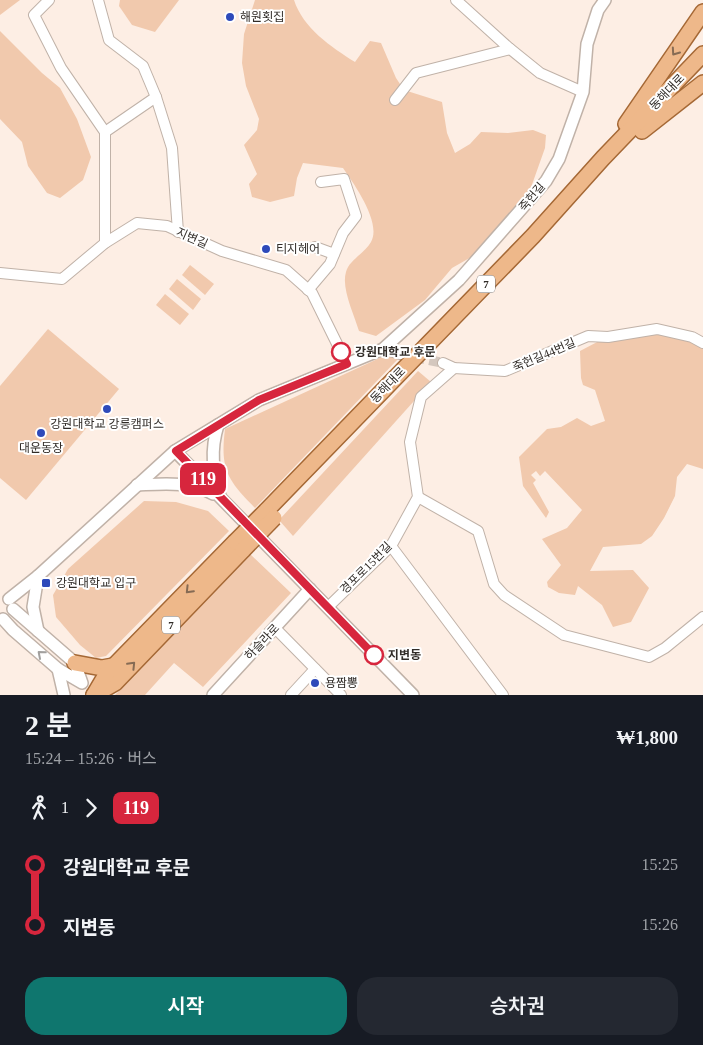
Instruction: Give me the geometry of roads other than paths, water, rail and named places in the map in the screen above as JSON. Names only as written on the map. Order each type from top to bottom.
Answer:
[{"type":"main road","points":[[603,158],[703,12]]},
{"type":"main road","name":"동해대로","points":[[94,695],[115,683],[239,546],[703,54]]},
{"type":"main road","name":"동해대로","points":[[270,514],[472,313],[703,67]]},
{"type":"main road","points":[[642,131],[703,83]]},
{"type":"main road","name":"동해대로","points":[[94,695],[107,673],[239,546]]},
{"type":"main road","points":[[75,664],[102,668],[114,666]]},
{"type":"street","points":[[49,0],[34,15],[61,68],[105,132],[105,243]]},
{"type":"street","points":[[98,0],[109,40],[143,66],[156,97],[172,148],[178,232]]},
{"type":"street","points":[[456,0],[510,49],[540,73],[583,92]]},
{"type":"street","name":"죽헌길","points":[[383,350],[459,280],[546,181],[559,159],[583,92],[587,44],[598,10],[605,0]]},
{"type":"street","points":[[395,100],[416,73],[510,49]]},
{"type":"street","points":[[105,132],[156,97]]},
{"type":"street","points":[[308,290],[330,264],[342,233],[356,216],[344,179],[322,182]]},
{"type":"street","name":"지변길","points":[[0,273],[62,279],[105,243],[136,223],[167,226],[222,251],[286,270],[312,293],[347,364]]},
{"type":"street","points":[[315,247],[334,254]]},
{"type":"street","name":"죽헌길44번길","points":[[443,363],[454,368],[505,371],[588,336],[608,337],[657,329],[692,337],[703,342]]},
{"type":"street","points":[[7,601],[38,576],[176,451],[259,400],[383,350],[400,354]]},
{"type":"street","points":[[454,368],[421,397],[410,442],[418,498],[478,531],[494,584],[504,596],[564,635],[649,657],[665,648],[699,618],[703,617]]},
{"type":"street","points":[[218,425],[213,453],[213,470],[220,497]]},
{"type":"street","points":[[176,451],[413,695]]},
{"type":"street","points":[[137,485],[176,484],[204,489],[220,497]]},
{"type":"street","name":"경포로15번길","points":[[328,607],[390,546],[418,498]]},
{"type":"street","points":[[390,546],[503,695]]},
{"type":"street","points":[[38,576],[33,607],[38,631]]},
{"type":"street","name":"하슬라로","points":[[213,695],[310,589]]},
{"type":"street","points":[[7,601],[9,616],[2,619],[58,669],[82,683],[94,695]]},
{"type":"street","points":[[7,601],[75,664],[82,683]]},
{"type":"street","points":[[275,628],[340,695]]},
{"type":"street","points":[[58,669],[64,695]]},
{"type":"street","points":[[291,695],[315,669]]},
{"type":"tunnel","points":[[400,354],[443,363]]},
{"type":"place","name":"해원횟집","points":[[230,17]]},
{"type":"place","name":"티지헤어","points":[[266,249]]},
{"type":"place","name":"강원대학교 후문","points":[[341,352]]},
{"type":"place","name":"강원대학교 강릉캠퍼스","points":[[107,409]]},
{"type":"place","name":"대운동장","points":[[41,433]]},
{"type":"place","name":"강원대학교 입구","points":[[46,583]]},
{"type":"place","name":"지변동","points":[[374,655]]},
{"type":"place","name":"용짬뽕","points":[[315,683]]}]
